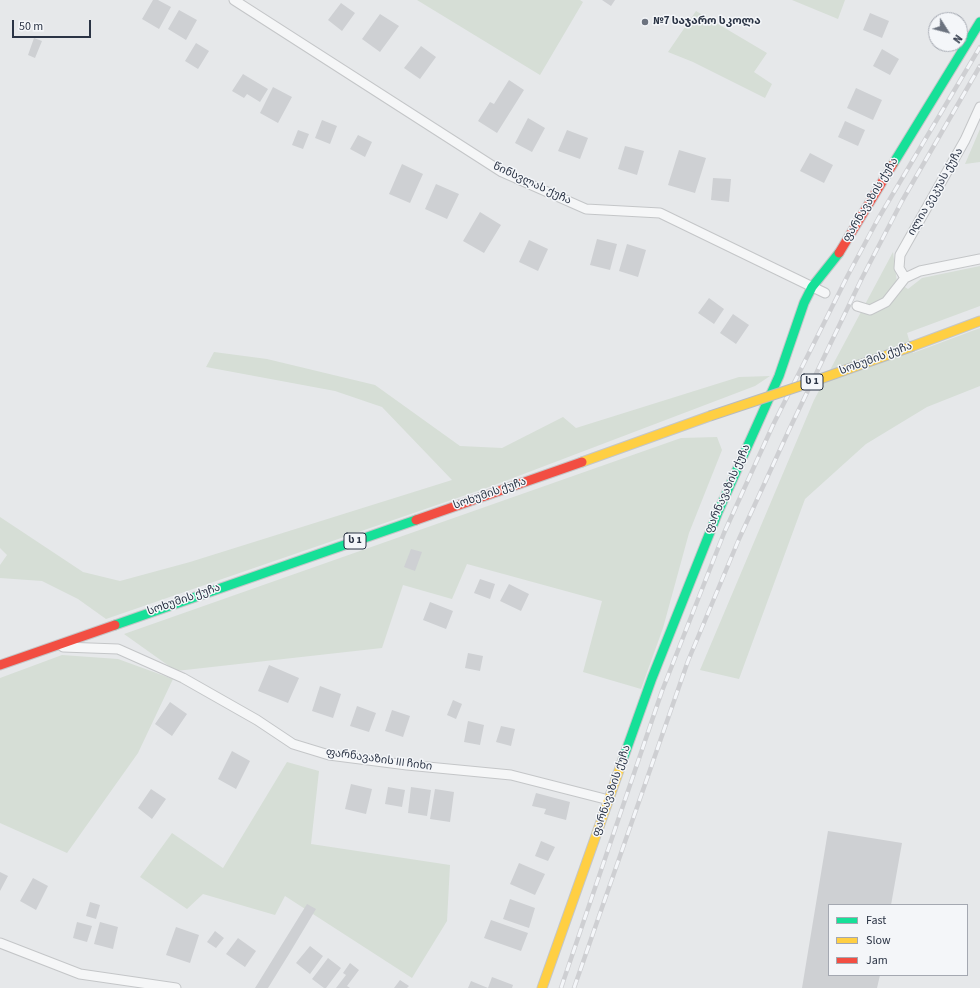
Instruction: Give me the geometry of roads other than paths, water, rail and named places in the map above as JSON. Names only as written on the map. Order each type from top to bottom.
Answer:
[{"type":"main road","name":"ფარნავაზის ქუჩა","points":[[542,988],[652,678],[712,526],[779,376],[804,304],[812,287],[843,248],[916,124],[980,22]]},
{"type":"main road","name":"სოხუმის ქუჩა","points":[[0,665],[626,447],[710,416],[806,384],[980,321]]},
{"type":"street","name":"წინსვლას ქუჩა","points":[[234,0],[502,172],[586,209],[660,213],[825,293]]},
{"type":"street","name":"ილია ვეკუას ქუჩა","points":[[905,278],[899,268],[900,255],[965,140],[980,107]]},
{"type":"street","points":[[857,306],[870,310],[886,302],[905,278],[920,271],[980,259]]},
{"type":"street","name":"ფარნავაზის III ჩიხი","points":[[52,646],[118,649],[183,678],[257,720],[293,744],[329,755],[407,765],[511,775],[609,800]]},
{"type":"street","points":[[0,942],[80,974],[176,988]]},
{"type":"railway","points":[[561,988],[662,691],[724,533],[773,425],[848,275],[878,219],[980,47]]},
{"type":"railway","points":[[574,988],[688,661],[739,539],[789,430],[862,278],[902,201],[980,66]]},
{"type":"place","name":"№7 საჯარო სკოლა","points":[[645,22]]}]
